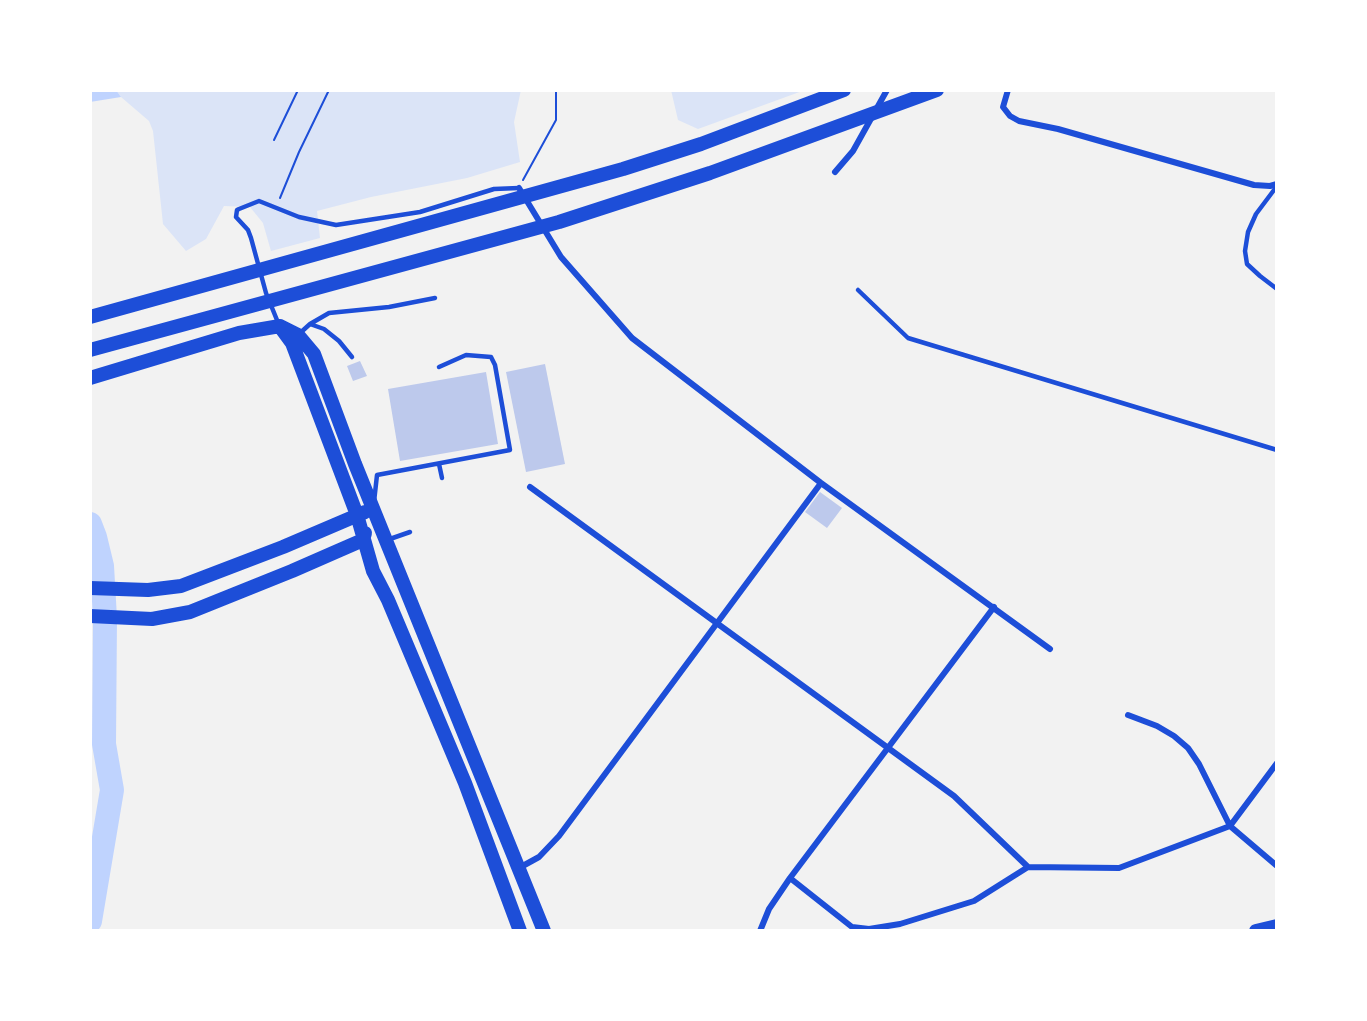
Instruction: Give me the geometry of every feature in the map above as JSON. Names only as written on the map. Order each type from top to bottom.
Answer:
[{"type":"main road","points":[[90,317],[535,194],[701,144],[844,90]]},
{"type":"main road","points":[[90,350],[559,222],[808,139],[937,90]]},
{"type":"main road","points":[[280,326],[292,343],[357,515],[373,571],[388,600],[465,783],[520,931]]},
{"type":"main road","points":[[90,378],[239,333],[280,326],[298,335],[314,354],[373,509],[544,931]]},
{"type":"main road","points":[[90,588],[163,589],[181,586],[373,509]]},
{"type":"main road","points":[[90,616],[152,619],[190,612],[363,540],[373,509]]},
{"type":"main road","points":[[283,547],[292,571]]},
{"type":"main road","points":[[1256,931],[1277,926]]},
{"type":"street","points":[[835,172],[853,152],[887,90]]},
{"type":"street","points":[[1008,90],[1003,107],[1010,116],[1019,121],[1058,129],[1254,185],[1277,185]]},
{"type":"street","points":[[519,188],[561,257],[632,338],[821,483],[1050,649]]},
{"type":"street","points":[[518,868],[534,860],[550,847],[821,483]]},
{"type":"street","points":[[530,487],[954,795],[1028,867]]},
{"type":"street","points":[[760,931],[769,909],[790,878],[994,607]]},
{"type":"street","points":[[1128,715],[1157,726],[1188,748],[1199,764],[1230,826],[1277,866]]},
{"type":"street","points":[[790,878],[852,927],[869,929],[900,924],[974,901],[1028,867],[1119,867],[1230,826],[1277,762]]},
{"type":"lane","points":[[1277,185],[1256,214],[1248,232],[1245,251],[1248,264],[1277,289]]},
{"type":"lane","points":[[280,326],[266,293],[251,238],[248,230],[236,217],[237,210],[259,201],[299,217],[336,225],[420,212],[494,189],[519,188]]},
{"type":"lane","points":[[858,290],[909,338],[1277,450]]},
{"type":"lane","points":[[298,335],[310,324],[339,311],[389,307],[435,298]]},
{"type":"lane","points":[[310,324],[324,329],[339,341],[352,357]]},
{"type":"lane","points":[[373,509],[377,475],[510,450],[495,366],[491,357],[466,355],[440,367]]},
{"type":"lane","points":[[439,464],[442,478]]},
{"type":"lane","points":[[386,541],[410,532]]},
{"type":"path","points":[[274,140],[298,90]]},
{"type":"path","points":[[280,198],[328,90]]},
{"type":"path","points":[[519,188],[556,120],[556,90]]},
{"type":"shaded area","points":[[116,90],[521,90],[514,122],[520,162],[467,178],[371,197],[317,211],[320,238],[271,251],[263,223],[250,207],[224,206],[206,239],[186,251],[163,224],[153,131],[149,121]]},
{"type":"shaded area","points":[[671,90],[805,90],[698,129],[678,120]]},
{"type":"water","points":[[90,90],[116,90],[121,97],[90,102]]},
{"type":"building","points":[[360,361],[367,376],[353,381],[347,366]]},
{"type":"building","points":[[545,364],[565,464],[526,472],[506,372]]},
{"type":"building","points":[[486,372],[498,444],[400,461],[388,389]]},
{"type":"building","points":[[820,492],[842,508],[827,528],[805,512]]},
{"type":"waterway","points":[[90,524],[102,566],[105,618],[104,744],[112,790],[90,921]]}]
